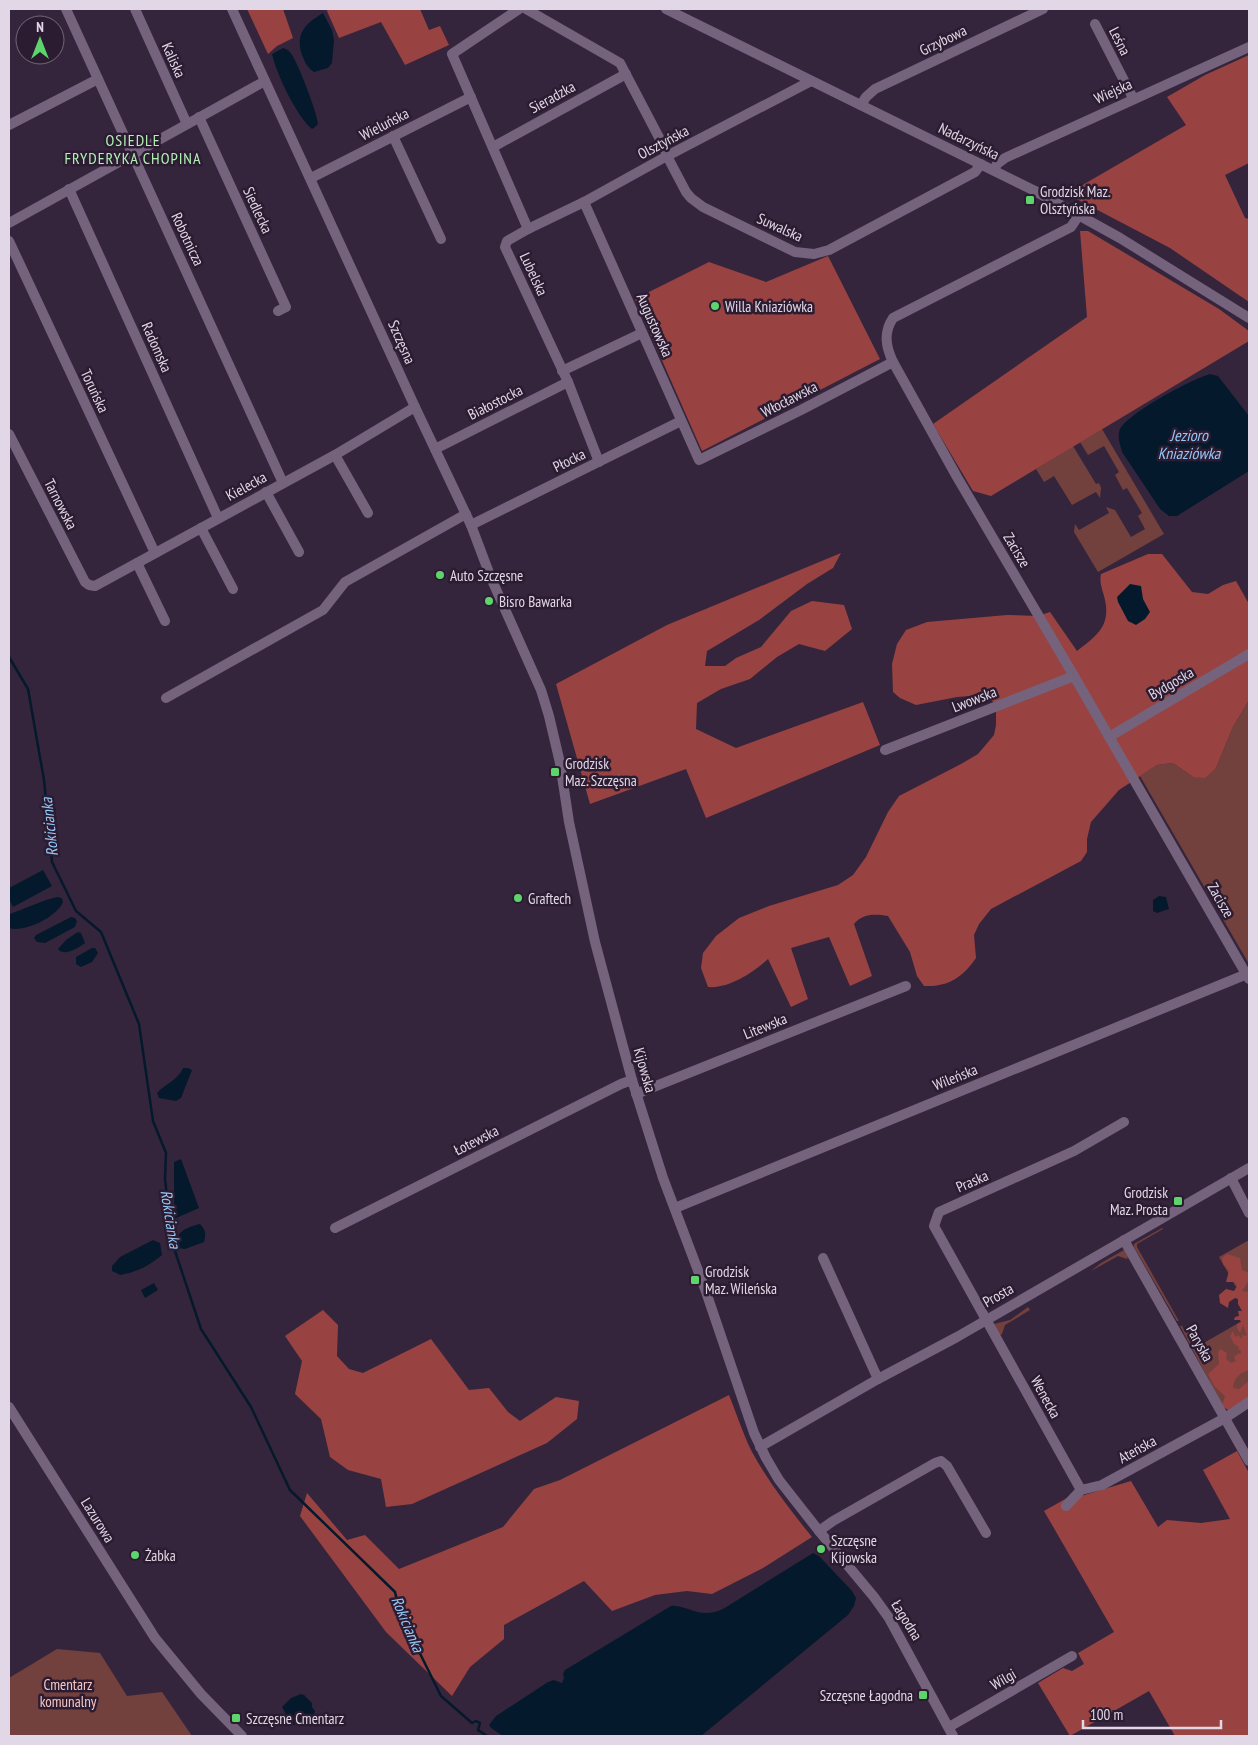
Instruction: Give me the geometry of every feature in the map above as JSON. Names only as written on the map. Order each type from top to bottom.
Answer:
[{"type":"street","name":"Robotnicza","points":[[66,9],[283,483]]},
{"type":"street","name":"Kaliska","points":[[134,9],[187,124]]},
{"type":"street","name":"Szczęsna","points":[[232,9],[471,525],[491,578],[541,690]]},
{"type":"street","name":"Lubelska","points":[[519,9],[452,54],[528,229],[507,242],[505,247],[568,382],[599,462]]},
{"type":"street","name":"Suwalska","points":[[526,9],[616,60],[626,74],[686,192],[696,203],[787,248],[804,254],[829,250],[975,172],[981,164]]},
{"type":"street","name":"Nadarzyńska","points":[[666,9],[994,170],[1079,215],[1137,248],[1249,318]]},
{"type":"street","name":"Grzybowa","points":[[861,105],[874,89],[1043,9]]},
{"type":"street","name":"Leśna","points":[[1095,24],[1133,98]]},
{"type":"street","name":"Wiejska","points":[[994,170],[997,164],[1005,158],[1133,98],[1249,47]]},
{"type":"street","name":"Sieradzka","points":[[493,147],[626,74]]},
{"type":"street","points":[[9,125],[98,79]]},
{"type":"street","points":[[9,223],[132,153],[265,81]]},
{"type":"street","name":"Olsztyńska","points":[[528,229],[584,202],[667,156],[811,81]]},
{"type":"street","name":"Wieluńska","points":[[311,178],[471,97]]},
{"type":"street","name":"Siedlecka","points":[[199,117],[286,307],[278,311]]},
{"type":"street","points":[[393,136],[441,239]]},
{"type":"street","name":"Radomska","points":[[69,189],[218,518]]},
{"type":"street","name":"Augustowska","points":[[584,202],[698,460]]},
{"type":"street","name":"Zacisze","points":[[1079,215],[1071,227],[893,318],[889,324],[886,338],[892,362],[956,477],[1248,976]]},
{"type":"street","name":"Toruńska","points":[[9,241],[155,553]]},
{"type":"street","points":[[562,371],[642,333]]},
{"type":"street","name":"Włocławska","points":[[698,460],[801,410],[892,362]]},
{"type":"street","name":"Białostocka","points":[[435,449],[568,382]]},
{"type":"street","name":"Kielecka","points":[[89,585],[95,586],[334,455],[415,407]]},
{"type":"street","name":"Płocka","points":[[471,525],[681,422]]},
{"type":"street","name":"Tarnowska","points":[[9,434],[85,582],[89,585]]},
{"type":"street","points":[[334,455],[368,513]]},
{"type":"street","points":[[266,492],[299,552]]},
{"type":"street","points":[[166,698],[323,610],[345,582],[466,514]]},
{"type":"street","points":[[200,528],[233,589]]},
{"type":"street","points":[[137,563],[165,621]]},
{"type":"street","name":"Bydgoska","points":[[1109,737],[1249,654]]},
{"type":"street","name":"Lwowska","points":[[885,750],[1074,676]]},
{"type":"street","name":"Kijowska","points":[[541,690],[560,762],[569,824],[595,942],[636,1094],[663,1178],[703,1284],[760,1447]]},
{"type":"street","name":"Wileńska","points":[[675,1208],[1248,976]]},
{"type":"street","name":"Litewska","points":[[636,1094],[906,986]]},
{"type":"street","name":"Łotewska","points":[[335,1228],[632,1080]]},
{"type":"street","name":"Praska","points":[[985,1319],[934,1226],[939,1212],[1074,1151],[1124,1122]]},
{"type":"street","name":"Prosta","points":[[760,1447],[878,1379],[957,1337],[985,1319],[1249,1168]]},
{"type":"street","points":[[1230,1178],[1249,1213]]},
{"type":"street","name":"Paryska","points":[[1124,1240],[1249,1461]]},
{"type":"street","points":[[823,1258],[878,1379]]},
{"type":"street","name":"Wenecka","points":[[985,1319],[1081,1490]]},
{"type":"street","name":"Ateńska","points":[[1081,1490],[1102,1485],[1225,1418],[1249,1402]]},
{"type":"street","name":"Lazurowa","points":[[9,1407],[155,1638],[201,1694],[242,1736]]},
{"type":"street","name":"Łagodna","points":[[760,1447],[779,1480],[889,1618],[951,1732]]},
{"type":"street","points":[[819,1531],[832,1521],[934,1463],[941,1461],[947,1466],[986,1532]]},
{"type":"street","points":[[1066,1506],[1081,1490]]},
{"type":"street","name":"Wilgi","points":[[951,1732],[1072,1656]]},
{"type":"green space","points":[[1102,429],[1164,534],[1098,572],[1074,532],[1075,524],[1079,530],[1109,513],[1106,507],[1115,510],[1131,537],[1145,529],[1138,516],[1142,513],[1127,488],[1123,490],[1115,475],[1119,472],[1104,446],[1088,455],[1080,442]]},
{"type":"green space","points":[[1073,446],[1096,484],[1099,483],[1101,488],[1100,498],[1096,492],[1072,505],[1054,476],[1044,482],[1036,469]]},
{"type":"green space","points":[[1249,700],[1249,964],[1140,776],[1157,765],[1173,763],[1193,777],[1216,768],[1233,727]]},
{"type":"green space","points":[[1162,1228],[1137,1244],[1137,1247],[1179,1321],[1177,1321],[1134,1247],[1134,1244]]},
{"type":"green space","points":[[1249,1240],[1249,1310],[1219,1257]]},
{"type":"green space","points":[[1124,1250],[1128,1257],[1127,1259],[1118,1256],[1091,1271],[1101,1263]]},
{"type":"green space","points":[[1028,1307],[1030,1310],[1005,1325],[1002,1334],[999,1336],[994,1324],[1010,1320]]},
{"type":"green space","points":[[1249,1317],[1249,1401],[1225,1407],[1221,1403],[1180,1326],[1182,1326],[1195,1348]]},
{"type":"green space","name":"Cmentarz komunalny","points":[[57,1649],[100,1653],[127,1696],[162,1692],[192,1736],[9,1736],[9,1678]]},
{"type":"shaded area","points":[[247,9],[283,9],[293,38],[277,46],[268,54]]},
{"type":"shaded area","points":[[328,9],[420,9],[429,30],[440,26],[449,45],[405,65],[381,22],[339,38],[327,11]]},
{"type":"shaded area","points":[[1249,55],[1249,163],[1225,175],[1245,218],[1249,219],[1249,302],[1170,248],[1067,194],[1186,125],[1167,97],[1205,75]]},
{"type":"shaded area","points":[[1080,231],[1088,231],[1219,309],[1249,331],[1249,341],[991,496],[973,491],[933,424],[1087,317]]},
{"type":"shaded area","points":[[828,256],[880,359],[702,451],[635,299],[709,262],[766,282]]},
{"type":"shaded area","points":[[841,553],[833,568],[807,584],[759,620],[707,651],[705,666],[725,666],[736,658],[761,647],[791,611],[812,601],[844,605],[852,629],[825,651],[799,644],[777,657],[750,679],[721,689],[697,703],[696,729],[736,748],[863,702],[880,745],[706,818],[686,769],[590,804],[556,684],[667,625]]},
{"type":"shaded area","points":[[1148,554],[1162,554],[1192,592],[1208,594],[1223,585],[1236,581],[1249,604],[1249,700],[1233,727],[1216,768],[1205,778],[1193,777],[1173,763],[1157,765],[1119,790],[1091,822],[1087,839],[1087,852],[1081,861],[991,909],[979,924],[974,935],[976,958],[954,980],[940,985],[924,986],[917,976],[910,952],[888,916],[874,915],[865,916],[854,924],[872,976],[850,986],[829,937],[791,948],[808,999],[791,1007],[768,959],[741,979],[716,987],[708,987],[701,968],[703,953],[716,936],[739,918],[769,906],[838,885],[853,875],[866,857],[888,812],[899,796],[978,754],[994,735],[996,704],[984,695],[957,697],[916,705],[900,698],[893,692],[892,664],[897,644],[906,630],[927,622],[1007,615],[1038,616],[1050,612],[1077,651],[1095,636],[1104,624],[1106,609],[1101,574]]},
{"type":"shaded area","points":[[1227,1254],[1240,1258],[1242,1270],[1249,1273],[1249,1280],[1242,1291],[1249,1292],[1249,1370],[1238,1376],[1233,1388],[1239,1389],[1249,1381],[1249,1398],[1228,1410],[1222,1406],[1225,1396],[1214,1386],[1208,1374],[1219,1364],[1218,1353],[1220,1349],[1227,1353],[1226,1359],[1231,1363],[1236,1361],[1234,1357],[1239,1353],[1241,1354],[1241,1351],[1238,1349],[1239,1347],[1234,1344],[1230,1336],[1233,1331],[1235,1337],[1238,1335],[1242,1339],[1242,1335],[1247,1336],[1243,1325],[1240,1333],[1237,1328],[1237,1324],[1241,1322],[1240,1320],[1234,1320],[1235,1317],[1239,1316],[1238,1311],[1242,1311],[1238,1304],[1238,1299],[1235,1298],[1229,1302],[1228,1308],[1220,1303],[1219,1295],[1226,1289],[1234,1291],[1237,1286],[1234,1282],[1226,1282],[1229,1271],[1223,1264],[1222,1258]]},
{"type":"shaded area","points":[[323,1310],[338,1325],[337,1356],[349,1369],[363,1373],[431,1339],[469,1390],[489,1388],[508,1412],[520,1421],[556,1397],[579,1401],[577,1419],[547,1443],[412,1504],[386,1507],[381,1479],[348,1470],[330,1457],[321,1419],[295,1394],[302,1361],[285,1336]]},
{"type":"shaded area","points":[[1189,1325],[1195,1328],[1191,1334],[1196,1333],[1203,1338],[1199,1342],[1194,1342],[1196,1344],[1193,1346],[1184,1329]]},
{"type":"shaded area","points":[[729,1395],[752,1452],[765,1475],[812,1537],[763,1568],[712,1594],[687,1591],[655,1595],[612,1611],[584,1581],[504,1625],[504,1639],[470,1667],[452,1696],[386,1632],[300,1516],[307,1493],[347,1540],[365,1535],[399,1569],[503,1527],[534,1489],[560,1480]]},
{"type":"shaded area","points":[[1237,1451],[1249,1473],[1249,1736],[1175,1736],[1149,1691],[1070,1736],[1038,1683],[1063,1668],[1072,1671],[1084,1664],[1078,1653],[1114,1632],[1044,1511],[1067,1498],[1081,1496],[1131,1481],[1158,1527],[1167,1520],[1201,1523],[1230,1519],[1203,1470]]},
{"type":"water","points":[[323,13],[332,30],[334,40],[332,63],[328,68],[314,72],[307,66],[303,58],[300,38],[304,28]]},
{"type":"water","points":[[283,48],[289,51],[293,57],[311,98],[318,124],[312,129],[294,105],[282,83],[274,62],[272,54]]},
{"type":"water","name":"Jezioro Kniaziówka","points":[[1210,374],[1218,376],[1249,416],[1249,471],[1177,516],[1169,516],[1160,509],[1122,452],[1119,432],[1135,414],[1175,390]]},
{"type":"water","points":[[1130,584],[1141,586],[1143,599],[1150,612],[1145,619],[1136,625],[1128,621],[1117,597]]},
{"type":"water","points":[[43,870],[52,886],[13,907],[9,899],[9,888]]},
{"type":"water","points":[[1159,896],[1166,897],[1169,909],[1157,913],[1153,911],[1153,900]]},
{"type":"water","points":[[57,897],[62,898],[63,902],[60,908],[47,918],[31,926],[15,929],[9,928],[10,914]]},
{"type":"water","points":[[71,917],[77,921],[75,927],[45,943],[37,942],[34,938],[36,935]]},
{"type":"water","points":[[78,932],[81,933],[85,943],[67,952],[58,949],[66,940]]},
{"type":"water","points":[[95,948],[98,953],[92,962],[81,967],[76,964],[76,957]]},
{"type":"water","points":[[183,1068],[192,1070],[181,1098],[176,1101],[159,1098],[157,1093],[175,1079]]},
{"type":"water","points":[[181,1159],[199,1208],[174,1219],[174,1162]]},
{"type":"water","points":[[200,1224],[205,1232],[204,1242],[185,1249],[178,1248],[179,1234],[190,1227]]},
{"type":"water","points":[[153,1240],[160,1243],[162,1255],[157,1259],[142,1268],[126,1274],[120,1275],[112,1271],[112,1266],[120,1257]]},
{"type":"water","points":[[154,1283],[158,1290],[145,1298],[141,1290]]},
{"type":"water","points":[[813,1553],[819,1556],[852,1591],[856,1598],[854,1606],[848,1615],[701,1736],[503,1736],[489,1725],[496,1716],[548,1682],[554,1680],[562,1683],[565,1670],[671,1606],[679,1606],[703,1613],[719,1611]]},
{"type":"water","points":[[301,1694],[312,1703],[315,1711],[314,1714],[294,1725],[282,1707],[291,1698]]},
{"type":"waterway","name":"Rokicianka","points":[[9,657],[28,689],[44,780],[52,862],[76,911],[101,932],[139,1024],[153,1121],[166,1153],[165,1179],[172,1242],[201,1329],[251,1407],[290,1490],[395,1592],[400,1613],[441,1696],[472,1723],[476,1721],[480,1723],[478,1730],[487,1736]]},
{"type":"place","name":"Grodzisk Maz. Olsztyńska","points":[[1030,200]]},
{"type":"place","name":"Willa Kniaziówka","points":[[715,306]]},
{"type":"place","name":"Auto Szczęsne","points":[[440,575]]},
{"type":"place","name":"Bisro Bawarka","points":[[489,601]]},
{"type":"place","name":"Grodzisk Maz. Szczęsna","points":[[555,772]]},
{"type":"place","name":"Graftech","points":[[518,898]]},
{"type":"place","name":"Grodzisk Maz. Prosta","points":[[1178,1201]]},
{"type":"place","name":"Grodzisk Maz. Wileńska","points":[[695,1280]]},
{"type":"place","name":"Szczęsne Kijowska","points":[[821,1549]]},
{"type":"place","name":"Żabka","points":[[135,1555]]},
{"type":"place","name":"Szczęsne Łagodna","points":[[923,1695]]},
{"type":"place","name":"Szczęsne Cmentarz","points":[[236,1718]]},
{"type":"district","name":"OSIEDLE FRYDERYKA CHOPINA","points":[[133,149]]}]
